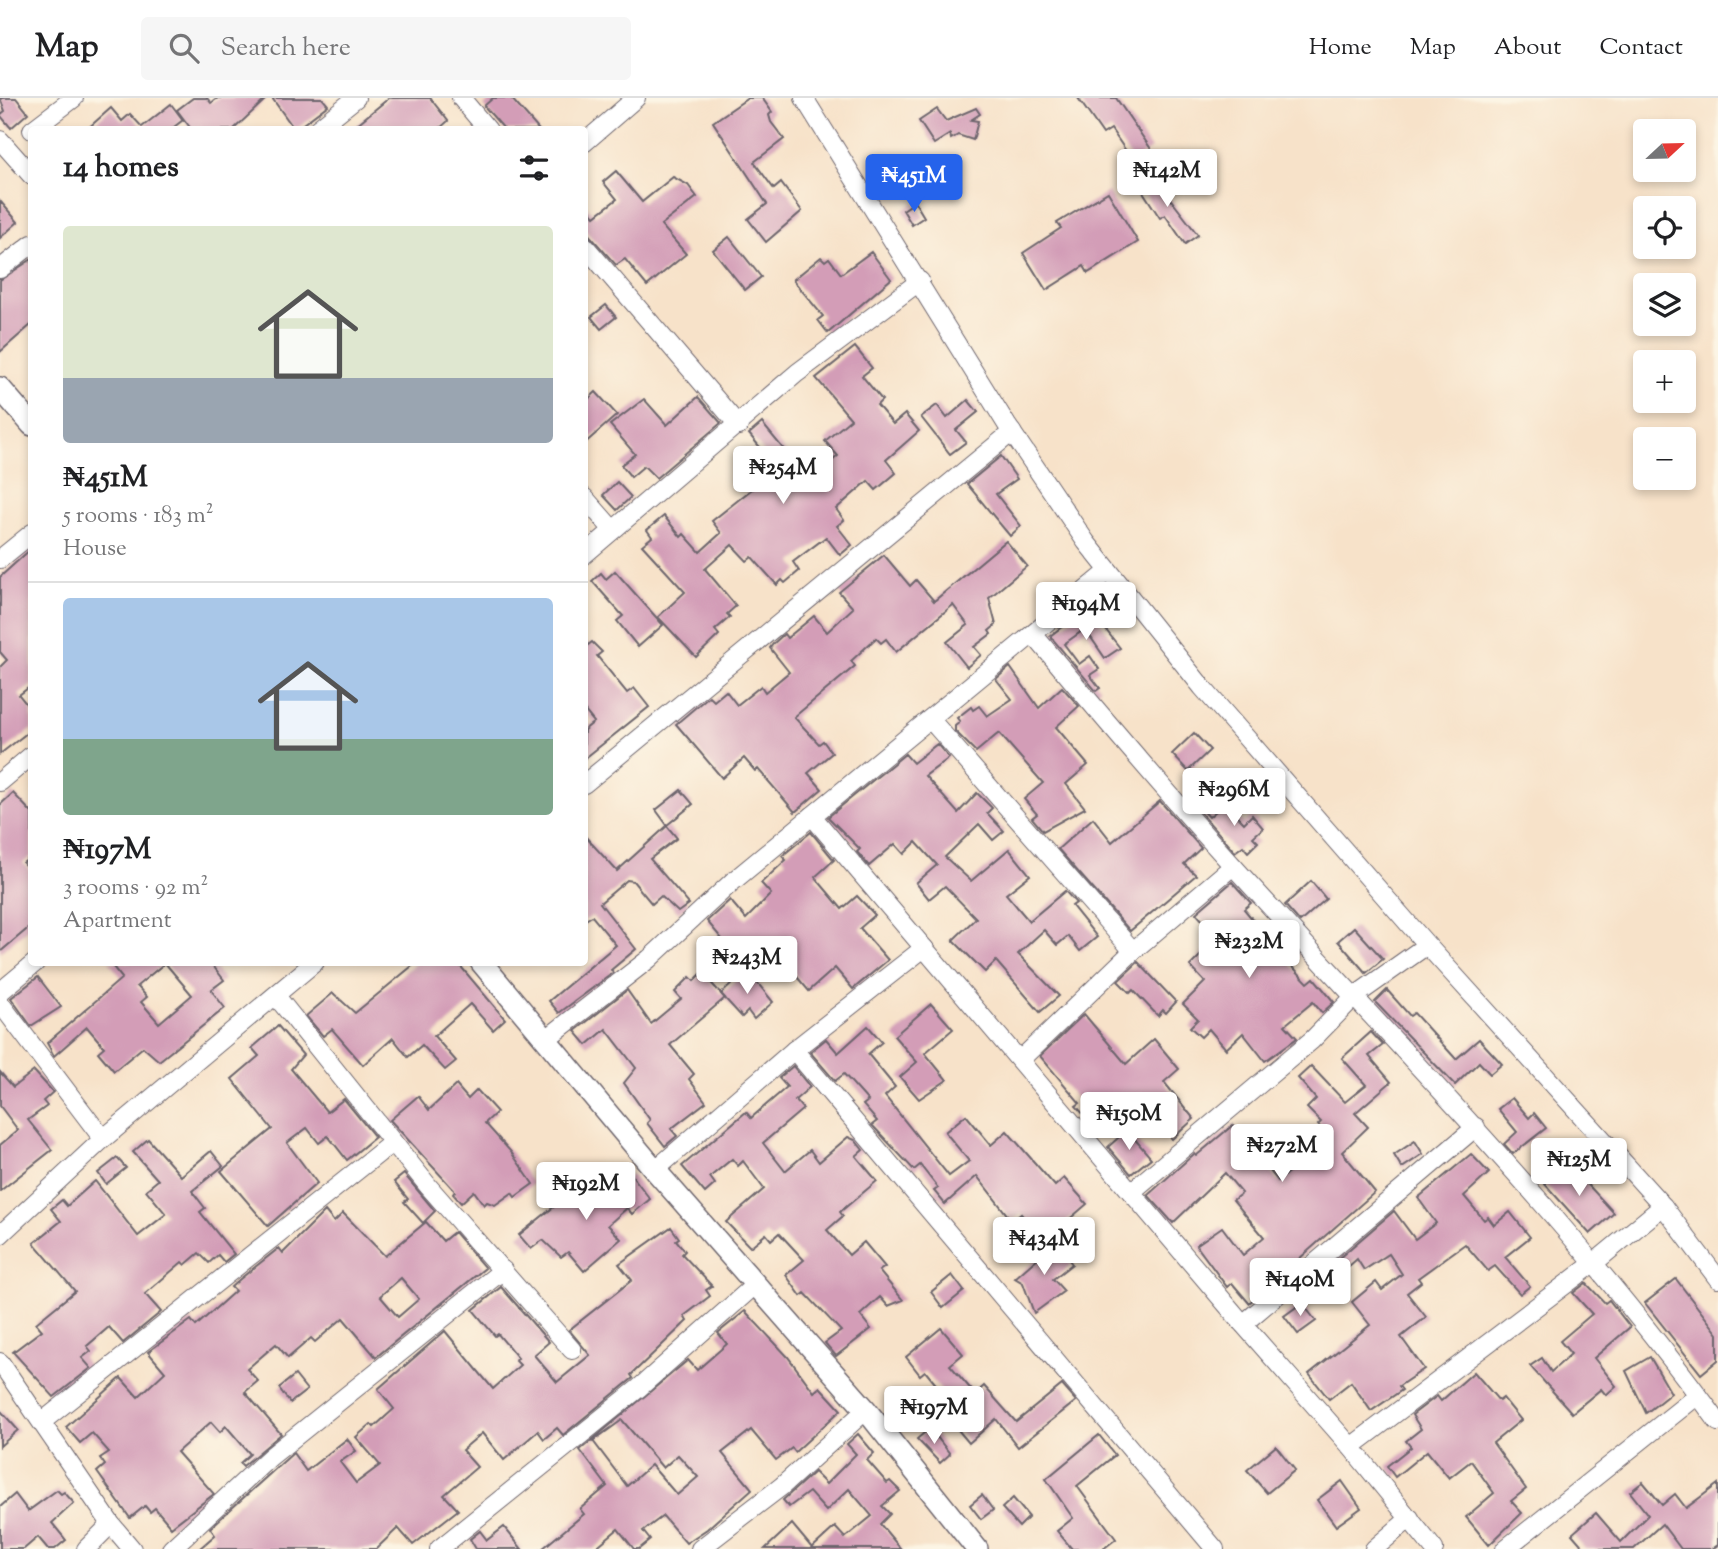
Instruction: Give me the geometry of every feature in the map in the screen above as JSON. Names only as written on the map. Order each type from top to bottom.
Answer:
[{"type":"street","points":[[37,126],[74,98]]},
{"type":"street","points":[[321,126],[356,98]]},
{"type":"street","points":[[461,98],[485,126]]},
{"type":"street","points":[[588,140],[636,98]]},
{"type":"street","points":[[804,98],[1012,432],[1109,571],[1202,687],[1427,945],[1663,1206],[1718,1279]]},
{"type":"street","points":[[28,132],[4,144],[28,171]]},
{"type":"street","points":[[0,270],[28,247]]},
{"type":"street","points":[[588,250],[739,426]]},
{"type":"street","points":[[588,552],[739,426],[797,373],[920,281]]},
{"type":"street","points":[[0,388],[28,420]]},
{"type":"street","points":[[588,781],[1012,432]]},
{"type":"street","points":[[588,502],[613,530]]},
{"type":"street","points":[[0,559],[28,536]]},
{"type":"street","points":[[545,1040],[649,959],[732,882],[1109,571]]},
{"type":"street","points":[[1033,634],[1233,866],[1476,1127],[1594,1263],[1718,1422]]},
{"type":"street","points":[[929,719],[1133,951]]},
{"type":"street","points":[[0,782],[28,758]]},
{"type":"street","points":[[811,816],[1351,1447],[1434,1549]]},
{"type":"street","points":[[1020,1060],[1133,951],[1233,866]]},
{"type":"street","points":[[1131,1192],[1312,1040],[1355,996],[1427,945]]},
{"type":"street","points":[[655,1170],[794,1050],[924,948]]},
{"type":"street","points":[[0,992],[31,966]]},
{"type":"street","points":[[0,1235],[103,1139],[310,966]]},
{"type":"street","points":[[484,966],[655,1170],[866,1410],[971,1547]]},
{"type":"street","points":[[276,996],[393,1142],[572,1350]]},
{"type":"street","points":[[0,1003],[103,1139]]},
{"type":"street","points":[[794,1050],[1215,1549]]},
{"type":"street","points":[[1243,1324],[1476,1127]]},
{"type":"street","points":[[43,1421],[393,1142]]},
{"type":"street","points":[[1351,1447],[1594,1263],[1663,1206]]},
{"type":"street","points":[[171,1549],[270,1457],[503,1270]]},
{"type":"street","points":[[439,1549],[639,1388],[757,1284]]},
{"type":"street","points":[[0,1362],[43,1421],[111,1524],[132,1549]]},
{"type":"street","points":[[1505,1549],[1699,1395]]},
{"type":"street","points":[[700,1549],[782,1486],[866,1410]]},
{"type":"street","points":[[1374,1549],[1410,1518]]},
{"type":"street","points":[[86,1549],[111,1524]]},
{"type":"building","points":[[0,98],[16,98],[28,113],[11,128],[0,115],[5,111]]},
{"type":"building","points":[[193,98],[207,98],[211,103],[218,98],[267,98],[237,126],[189,126],[177,110]]},
{"type":"building","points":[[272,98],[322,98],[328,105],[300,126],[292,126]]},
{"type":"building","points":[[389,98],[430,98],[448,121],[442,126],[355,126]]},
{"type":"building","points":[[493,98],[511,98],[536,126],[502,126],[484,106]]},
{"type":"building","points":[[748,98],[762,98],[772,112],[769,115],[771,122],[784,139],[754,162],[774,189],[781,183],[802,211],[766,242],[748,219],[767,204],[713,122]]},
{"type":"building","points":[[1078,98],[1116,98],[1151,149],[1133,161],[1111,129],[1103,134]]},
{"type":"building","points":[[171,104],[183,120],[175,126],[143,126]]},
{"type":"building","points":[[111,108],[122,121],[130,114],[141,126],[91,126]]},
{"type":"building","points":[[976,108],[980,114],[971,120],[978,121],[973,140],[958,135],[951,139],[950,134],[934,144],[919,121],[937,109],[946,121]]},
{"type":"building","points":[[616,171],[642,202],[673,177],[688,185],[697,197],[661,225],[686,254],[647,286],[625,259],[616,265],[588,234],[588,208],[595,216],[617,199],[603,182]]},
{"type":"building","points":[[1152,175],[1198,235],[1185,244],[1165,215],[1160,218],[1138,184]]},
{"type":"building","points":[[1108,192],[1138,242],[1088,273],[1084,266],[1046,290],[1023,253],[1061,228],[1057,223]]},
{"type":"building","points":[[0,201],[18,222],[0,238]]},
{"type":"building","points":[[915,202],[924,217],[912,225],[903,210]]},
{"type":"building","points":[[729,237],[761,277],[745,290],[713,250]]},
{"type":"building","points":[[871,252],[891,279],[828,333],[818,320],[823,316],[793,280],[821,257],[825,261],[829,258],[841,274]]},
{"type":"building","points":[[28,262],[28,328],[0,352],[0,280]]},
{"type":"building","points":[[606,305],[616,317],[601,329],[591,317]]},
{"type":"building","points":[[855,347],[872,368],[862,376],[882,400],[877,405],[893,424],[905,414],[919,431],[886,460],[896,473],[876,490],[868,481],[836,509],[844,520],[837,526],[852,545],[840,555],[826,537],[793,562],[799,571],[785,583],[782,580],[777,585],[752,557],[747,561],[732,545],[705,569],[736,606],[727,614],[730,617],[715,630],[719,635],[696,657],[658,617],[685,592],[642,545],[652,537],[647,530],[664,516],[681,537],[684,534],[700,552],[721,533],[712,521],[752,489],[748,483],[765,469],[756,457],[764,452],[749,434],[762,423],[809,480],[838,456],[825,441],[851,419],[816,378]]},
{"type":"building","points":[[596,392],[617,415],[588,440],[588,399]]},
{"type":"building","points":[[698,397],[721,423],[656,478],[644,466],[631,477],[621,465],[635,454],[610,425],[644,399],[667,425]]},
{"type":"building","points":[[968,400],[978,412],[956,430],[966,442],[950,454],[921,417],[937,405],[947,418]]},
{"type":"building","points":[[1001,456],[1017,479],[996,494],[1021,526],[1010,536],[967,484]]},
{"type":"building","points":[[617,482],[631,497],[617,510],[603,495]]},
{"type":"building","points":[[1006,541],[1027,566],[989,598],[996,625],[989,631],[991,634],[974,647],[981,655],[967,667],[947,642],[968,625],[953,605],[896,652],[886,639],[881,643],[876,638],[851,661],[855,666],[794,717],[819,744],[823,741],[832,753],[808,773],[822,789],[795,812],[758,769],[755,771],[744,758],[722,778],[676,724],[709,696],[714,701],[726,691],[737,705],[761,686],[765,692],[789,672],[770,648],[773,644],[784,634],[787,638],[814,616],[827,632],[853,608],[839,592],[884,555],[910,586],[916,580],[934,601]]},
{"type":"building","points":[[28,552],[28,688],[19,695],[28,706],[28,732],[0,754],[0,667],[7,660],[0,652],[0,577]]},
{"type":"building","points":[[615,571],[663,625],[638,647],[617,621],[623,616],[592,581],[601,573],[606,579]]},
{"type":"building","points":[[1088,607],[1120,648],[1105,658],[1085,629],[1064,644],[1079,664],[1090,656],[1099,669],[1090,675],[1100,688],[1096,691],[1050,636]]},
{"type":"building","points":[[592,642],[602,652],[597,656],[627,693],[634,688],[649,707],[588,756],[588,727],[594,722],[588,715],[588,645]]},
{"type":"building","points":[[1010,667],[1039,708],[1062,687],[1079,706],[1056,727],[1088,765],[1066,784],[1085,808],[1043,831],[1032,818],[1037,814],[1024,799],[1043,783],[999,733],[976,752],[955,731],[955,726],[960,722],[957,718],[971,707],[973,710],[979,706],[987,716],[1012,699],[996,679]]},
{"type":"building","points":[[1194,733],[1210,750],[1188,771],[1172,754]]},
{"type":"building","points":[[937,744],[949,758],[925,776],[958,813],[977,793],[992,808],[987,813],[1004,831],[993,840],[979,824],[945,857],[971,881],[1009,849],[1030,875],[1006,894],[1029,921],[1065,891],[1076,903],[1072,906],[1097,937],[1080,951],[1068,936],[1057,945],[1044,930],[1018,954],[1059,996],[1040,1012],[996,961],[985,972],[953,940],[976,918],[945,886],[929,899],[916,883],[937,865],[916,842],[904,854],[895,844],[869,866],[857,852],[860,849],[828,817],[905,754],[913,763]]},
{"type":"building","points":[[681,790],[693,804],[667,825],[656,810]]},
{"type":"building","points":[[13,793],[28,809],[28,859],[23,863],[28,869],[28,928],[0,952],[0,805]]},
{"type":"building","points":[[1160,801],[1201,848],[1184,864],[1196,875],[1130,931],[1058,849],[1093,818],[1112,842]]},
{"type":"building","points":[[1225,803],[1244,823],[1252,815],[1263,828],[1253,837],[1258,842],[1248,852],[1243,846],[1235,852],[1199,811],[1202,809],[1209,817]]},
{"type":"building","points":[[667,826],[677,838],[650,859],[689,904],[678,912],[661,896],[652,904],[633,881],[627,880],[600,903],[636,949],[611,970],[613,973],[559,1013],[549,1001],[616,945],[592,916],[588,918],[588,839],[617,871]]},
{"type":"building","points":[[811,832],[834,860],[815,877],[842,909],[857,896],[875,915],[860,928],[888,960],[853,989],[835,968],[809,991],[773,949],[741,975],[723,952],[726,951],[719,941],[722,939],[707,921],[730,900],[746,919],[771,894],[761,883],[786,860],[782,856]]},
{"type":"building","points":[[1311,881],[1326,899],[1300,922],[1285,905]]},
{"type":"building","points":[[1232,882],[1251,903],[1244,909],[1263,932],[1271,924],[1300,955],[1290,964],[1308,983],[1314,978],[1334,1002],[1322,1013],[1313,1002],[1285,1025],[1297,1038],[1265,1061],[1243,1033],[1226,1049],[1209,1029],[1201,1037],[1190,1027],[1198,1019],[1183,1004],[1205,982],[1190,966],[1218,938],[1196,913]]},
{"type":"building","points":[[1354,927],[1383,959],[1366,973],[1338,941]]},
{"type":"building","points":[[1138,962],[1176,1002],[1166,1013],[1163,1010],[1158,1016],[1133,990],[1130,993],[1118,981]]},
{"type":"building","points":[[112,966],[161,966],[137,986],[147,997],[141,1002],[159,1023],[192,995],[168,966],[213,966],[224,980],[211,990],[225,1008],[159,1061],[143,1047],[114,1071],[98,1052],[104,1047],[87,1027],[54,1056],[47,1043],[122,978]]},
{"type":"building","points":[[412,966],[460,966],[505,1019],[493,1030],[470,1004],[434,1036],[456,1061],[445,1070],[422,1045],[408,1057],[393,1038],[363,1065],[332,1029],[323,1036],[306,1016],[333,993],[355,1013]]},
{"type":"building","points":[[747,970],[773,1002],[754,1019],[748,1011],[742,1017],[721,994]]},
{"type":"building","points":[[702,973],[725,998],[670,1045],[694,1074],[689,1079],[706,1102],[671,1129],[677,1136],[665,1146],[647,1123],[650,1120],[624,1083],[636,1068],[606,1029],[587,1045],[575,1031],[627,990],[651,1024],[681,999],[675,992],[690,977],[694,981]]},
{"type":"building","points":[[38,977],[61,1007],[31,1026],[11,998]]},
{"type":"building","points":[[1387,990],[1410,1016],[1414,1013],[1456,1059],[1479,1039],[1502,1064],[1490,1074],[1479,1062],[1455,1085],[1375,1002]]},
{"type":"building","points":[[931,1004],[953,1029],[925,1053],[947,1080],[919,1099],[900,1077],[917,1062],[894,1036]]},
{"type":"building","points":[[1084,1014],[1126,1064],[1154,1039],[1179,1069],[1164,1082],[1194,1119],[1172,1139],[1148,1109],[1127,1127],[1104,1100],[1086,1117],[1076,1106],[1080,1103],[1040,1056]]},
{"type":"building","points":[[278,1026],[303,1055],[291,1069],[327,1112],[344,1099],[375,1137],[347,1160],[328,1136],[319,1143],[307,1128],[287,1143],[317,1183],[268,1226],[221,1171],[272,1129],[232,1079],[259,1056],[252,1048]]},
{"type":"building","points":[[868,1026],[882,1042],[868,1054],[895,1087],[885,1096],[949,1176],[969,1161],[945,1132],[966,1115],[991,1145],[1007,1131],[1055,1186],[1064,1178],[1087,1204],[1044,1241],[1021,1214],[1012,1221],[977,1176],[945,1204],[934,1191],[938,1188],[920,1165],[914,1170],[872,1125],[877,1121],[863,1105],[868,1101],[844,1074],[835,1081],[810,1052],[826,1039],[838,1053]]},
{"type":"building","points":[[1371,1032],[1383,1045],[1369,1056],[1391,1082],[1355,1113],[1368,1127],[1342,1152],[1375,1192],[1249,1303],[1232,1283],[1227,1287],[1196,1245],[1222,1227],[1243,1255],[1264,1237],[1233,1200],[1242,1193],[1225,1173],[1173,1223],[1148,1195],[1194,1154],[1196,1156],[1233,1125],[1278,1181],[1329,1137],[1318,1125],[1321,1122],[1307,1108],[1316,1099],[1298,1078],[1311,1066],[1345,1102],[1366,1085],[1342,1058]]},
{"type":"building","points":[[793,1066],[810,1087],[795,1100],[803,1109],[763,1143],[785,1171],[810,1150],[819,1162],[848,1137],[855,1140],[863,1150],[856,1156],[877,1181],[840,1212],[843,1216],[827,1230],[849,1255],[864,1242],[885,1267],[879,1271],[903,1300],[888,1306],[880,1297],[860,1315],[871,1329],[836,1356],[825,1343],[841,1331],[805,1293],[801,1296],[786,1275],[804,1260],[779,1233],[771,1240],[766,1234],[750,1247],[726,1222],[764,1189],[743,1161],[738,1166],[732,1159],[710,1177],[715,1184],[705,1193],[682,1166],[746,1112],[751,1118],[787,1087],[779,1078]]},
{"type":"building","points":[[34,1071],[53,1092],[43,1101],[47,1106],[28,1120],[52,1150],[0,1191],[0,1145],[18,1130],[0,1106],[0,1072],[13,1087]]},
{"type":"building","points":[[456,1085],[468,1099],[477,1090],[497,1112],[485,1123],[511,1152],[533,1184],[515,1197],[512,1193],[495,1205],[487,1202],[484,1205],[474,1191],[461,1203],[453,1194],[455,1191],[390,1120],[418,1096],[429,1110]]},
{"type":"building","points":[[1512,1098],[1529,1118],[1534,1113],[1546,1128],[1513,1154],[1504,1144],[1517,1132],[1498,1109]]},
{"type":"building","points":[[1127,1130],[1151,1158],[1131,1174],[1108,1147]]},
{"type":"building","points":[[148,1139],[181,1176],[211,1151],[223,1166],[192,1191],[205,1208],[200,1212],[234,1254],[224,1262],[218,1255],[209,1263],[199,1253],[185,1265],[182,1262],[145,1294],[161,1312],[123,1343],[109,1327],[87,1346],[91,1351],[82,1358],[91,1368],[54,1397],[13,1352],[42,1330],[36,1323],[75,1291],[34,1243],[61,1221],[51,1209],[62,1200],[67,1206],[95,1181],[138,1236],[166,1214],[146,1190],[158,1180],[133,1152]]},
{"type":"building","points":[[1415,1141],[1423,1154],[1402,1168],[1394,1155]]},
{"type":"building","points":[[1471,1154],[1489,1173],[1464,1196],[1484,1220],[1488,1217],[1494,1225],[1510,1212],[1530,1237],[1505,1257],[1530,1286],[1520,1294],[1495,1266],[1488,1271],[1465,1244],[1418,1278],[1421,1282],[1407,1293],[1426,1317],[1401,1337],[1424,1369],[1399,1386],[1402,1390],[1371,1411],[1351,1382],[1329,1399],[1309,1374],[1370,1325],[1352,1302],[1376,1282],[1382,1290],[1402,1274],[1389,1254],[1364,1270],[1357,1259],[1332,1281],[1324,1271],[1394,1211],[1415,1239],[1436,1223],[1418,1198]]},
{"type":"building","points":[[117,1158],[126,1168],[106,1184],[98,1173]]},
{"type":"building","points":[[1568,1163],[1614,1213],[1590,1234],[1544,1183]]},
{"type":"building","points":[[404,1174],[435,1211],[423,1223],[404,1202],[408,1199],[394,1182]]},
{"type":"building","points":[[631,1174],[650,1199],[632,1214],[627,1208],[608,1225],[621,1239],[584,1271],[568,1252],[561,1257],[543,1240],[531,1249],[519,1235],[586,1181],[601,1199]]},
{"type":"building","points":[[325,1211],[334,1222],[343,1213],[385,1256],[426,1222],[443,1241],[454,1232],[485,1268],[376,1357],[343,1318],[315,1342],[311,1338],[288,1358],[276,1344],[247,1369],[258,1381],[245,1392],[281,1434],[243,1466],[240,1463],[250,1454],[226,1426],[220,1432],[211,1422],[177,1452],[214,1494],[171,1527],[155,1508],[150,1512],[145,1506],[130,1518],[97,1472],[105,1465],[100,1458],[109,1452],[92,1433],[80,1443],[66,1427],[121,1378],[138,1397],[165,1372],[148,1352],[191,1320],[196,1326],[235,1291],[231,1287],[240,1279],[279,1248],[283,1253]],"holes":[[[401,1278],[419,1299],[398,1317],[380,1296]]]},
{"type":"building","points":[[671,1227],[679,1238],[676,1240],[685,1251],[682,1254],[712,1286],[706,1290],[710,1296],[684,1316],[687,1321],[631,1375],[633,1378],[563,1435],[557,1428],[544,1439],[538,1431],[504,1460],[482,1433],[462,1450],[477,1467],[444,1495],[458,1510],[413,1545],[398,1528],[376,1549],[199,1549],[215,1535],[210,1528],[293,1453],[306,1471],[347,1439],[356,1451],[340,1462],[356,1483],[380,1465],[356,1437],[371,1424],[374,1427],[394,1409],[378,1389],[445,1331],[493,1389],[520,1365],[515,1360],[518,1358],[498,1334],[495,1336],[473,1310],[501,1287],[549,1342],[534,1355],[557,1382],[590,1355],[569,1330],[632,1280],[619,1264]]},
{"type":"building","points":[[1056,1242],[1072,1264],[1053,1279],[1064,1291],[1034,1313],[1023,1283],[1015,1278]]},
{"type":"building","points":[[952,1275],[964,1291],[943,1308],[931,1292]]},
{"type":"building","points":[[1676,1279],[1718,1334],[1718,1360],[1701,1374],[1645,1303]]},
{"type":"building","points":[[1586,1283],[1605,1303],[1609,1300],[1630,1327],[1594,1358],[1616,1386],[1606,1395],[1601,1389],[1572,1413],[1530,1366],[1542,1358],[1551,1372],[1571,1354],[1560,1341],[1592,1314],[1573,1293]]},
{"type":"building","points":[[1302,1303],[1316,1321],[1298,1334],[1284,1316]]},
{"type":"building","points":[[745,1311],[788,1357],[814,1392],[820,1387],[841,1410],[795,1452],[792,1448],[776,1460],[751,1430],[722,1453],[752,1489],[707,1529],[686,1543],[663,1516],[643,1531],[650,1540],[639,1549],[634,1549],[618,1529],[594,1549],[542,1549],[584,1514],[580,1509],[607,1486],[580,1450],[688,1360],[697,1370],[727,1344],[718,1333]],"holes":[[[622,1420],[663,1468],[678,1455],[698,1477],[677,1495],[651,1465],[627,1486],[593,1441]]]},
{"type":"building","points":[[941,1328],[963,1354],[950,1365],[975,1394],[984,1386],[1016,1422],[1062,1385],[1076,1401],[1018,1447],[996,1419],[969,1443],[948,1418],[957,1410],[925,1371],[920,1375],[906,1357]]},
{"type":"building","points":[[1650,1357],[1671,1393],[1646,1413],[1626,1371]]},
{"type":"building","points":[[1474,1372],[1499,1401],[1503,1398],[1521,1420],[1493,1443],[1526,1489],[1511,1501],[1522,1513],[1489,1545],[1466,1517],[1494,1493],[1471,1461],[1449,1478],[1427,1451],[1395,1477],[1387,1466],[1411,1447],[1406,1441],[1421,1429],[1412,1415],[1437,1396],[1441,1401]]},
{"type":"building","points":[[295,1375],[307,1390],[290,1403],[279,1388]]},
{"type":"building","points":[[0,1410],[18,1430],[0,1446]]},
{"type":"building","points":[[930,1428],[950,1454],[940,1463],[917,1439]]},
{"type":"building","points":[[858,1434],[874,1453],[867,1460],[887,1483],[890,1481],[900,1491],[882,1506],[890,1514],[880,1524],[901,1549],[765,1549],[792,1524],[812,1548],[835,1527],[845,1538],[872,1516],[849,1489],[826,1511],[809,1492],[789,1507],[783,1500],[814,1472],[826,1484],[856,1454],[847,1444]]},
{"type":"building","points":[[1099,1435],[1115,1455],[1077,1486],[1116,1539],[1103,1549],[1072,1549],[1057,1531],[1073,1518],[1046,1479]]},
{"type":"building","points":[[1276,1446],[1295,1470],[1267,1493],[1247,1470]]},
{"type":"building","points":[[1342,1481],[1361,1508],[1336,1526],[1317,1500]]},
{"type":"building","points":[[1643,1482],[1662,1505],[1675,1494],[1686,1508],[1718,1484],[1718,1545],[1712,1549],[1681,1549],[1662,1524],[1634,1549],[1585,1549],[1572,1534],[1596,1513],[1621,1542],[1648,1515],[1630,1492]]},
{"type":"building","points":[[57,1490],[61,1494],[64,1492],[74,1503],[52,1523],[66,1540],[55,1549],[48,1549],[38,1537],[24,1549],[0,1549],[0,1507],[15,1494],[28,1511]]},
{"type":"building","points":[[982,1495],[993,1510],[981,1519],[970,1505]]},
{"type":"building","points":[[1013,1498],[1029,1517],[1019,1527],[1002,1508]]},
{"type":"building","points":[[504,1527],[522,1549],[476,1549],[470,1539],[480,1531],[487,1540]]}]
